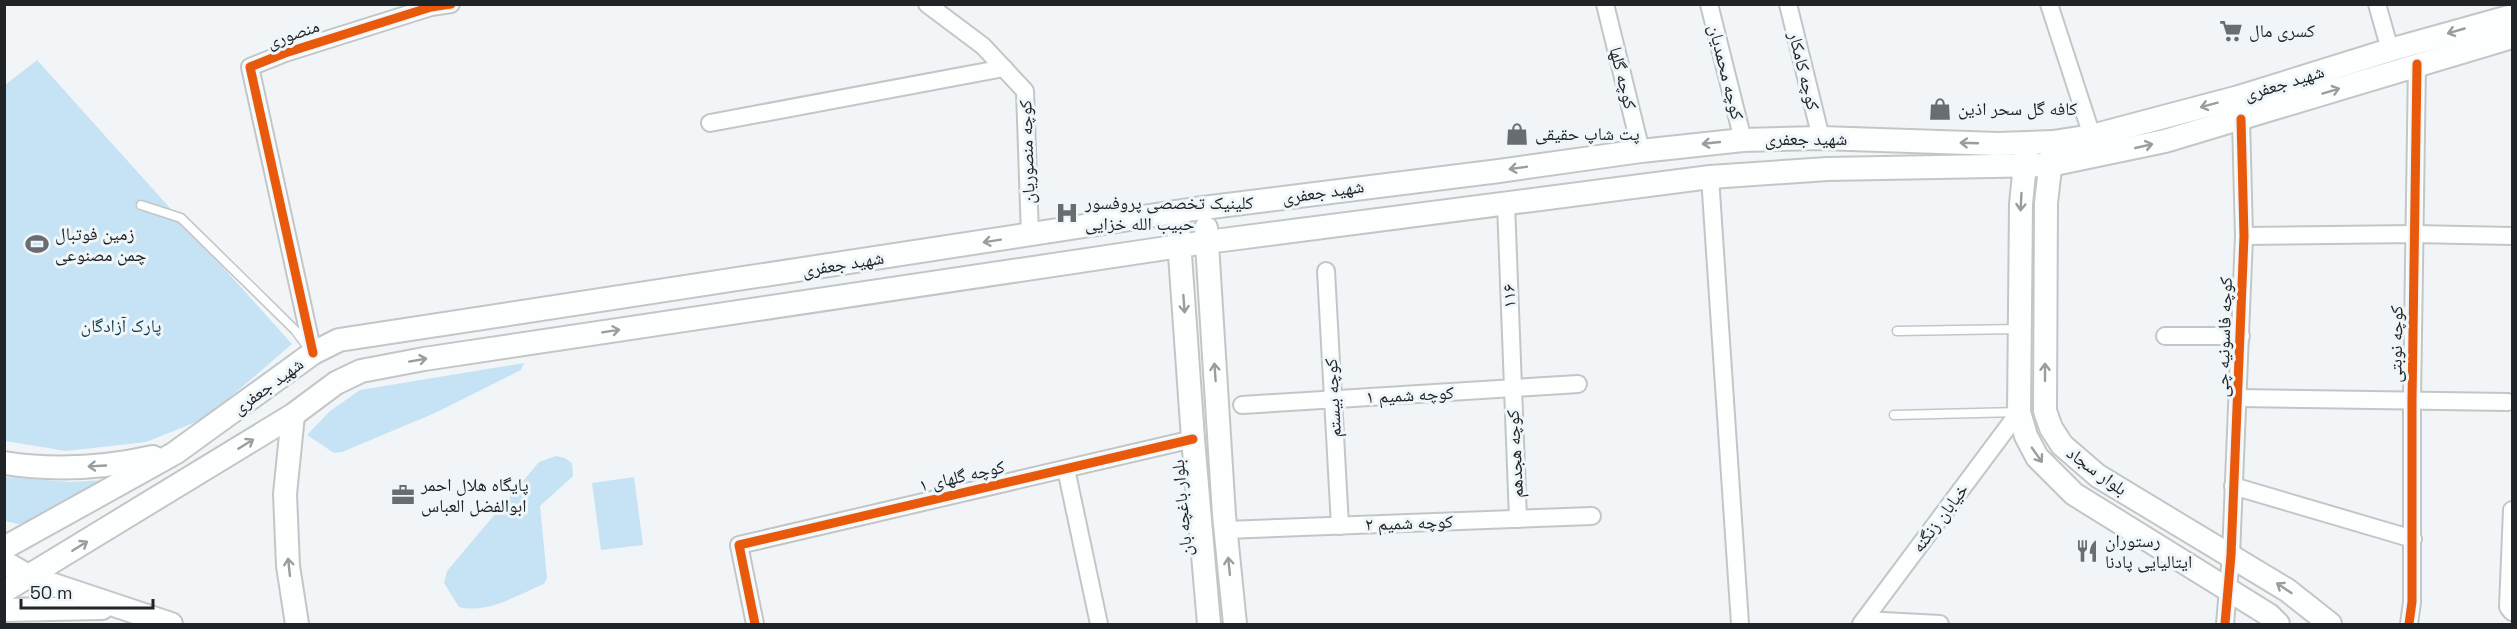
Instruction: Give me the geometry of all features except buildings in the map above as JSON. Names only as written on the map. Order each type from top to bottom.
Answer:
[{"type":"main road","name":"شهید جعفری","points":[[4,591],[293,415],[336,383],[361,371],[424,359],[1207,242],[1710,177],[1827,169],[2050,165],[2095,146],[2239,97],[2390,50],[2512,16]]},
{"type":"main road","name":"شهید جعفری","points":[[4,549],[175,453],[313,353],[339,340],[1177,212],[1641,151],[1743,140],[1821,138],[2028,144],[2053,142],[2095,146],[2241,119],[2512,37]]},
{"type":"main road","name":"بلوار سجاد","points":[[2053,142],[2046,203],[2045,411],[2051,428],[2062,445],[2098,476],[2288,590],[2330,624]]},
{"type":"main road","name":"بلوار سجاد","points":[[2028,144],[2021,204],[2019,412],[2026,436],[2037,457],[2074,494],[2269,615],[2278,624]]},
{"type":"main road","points":[[1205,208],[1225,530],[1235,624]]},
{"type":"main road","name":"بلوار باغچه بان","points":[[1177,212],[1192,439],[1209,624]]},
{"type":"main road","points":[[1182,269],[1186,263],[1199,259],[1209,269]]},
{"type":"main road","points":[[2019,412],[2045,411]]},
{"type":"main road","points":[[293,415],[285,494],[288,566],[297,624]]},
{"type":"main road","points":[[4,463],[72,468],[114,466],[175,453]]},
{"type":"main road","points":[[4,562],[30,577],[171,624]]},
{"type":"main road","points":[[4,610],[121,608]]},
{"type":"street","name":"منصوری","points":[[313,353],[250,67],[285,52],[431,7],[451,4]]},
{"type":"street","name":"کوچه منصوریان","points":[[927,4],[983,46],[1025,91],[1030,236]]},
{"type":"street","name":"کوچه گلها","points":[[1605,4],[1641,151]]},
{"type":"street","name":"کوچه محمدیان","points":[[1709,4],[1743,140]]},
{"type":"street","name":"کوچه کامکار","points":[[1788,4],[1821,138]]},
{"type":"street","points":[[2049,4],[2095,146]]},
{"type":"street","points":[[2377,4],[2390,50]]},
{"type":"street","name":"کوچه نوبتی","points":[[2409,624],[2412,602],[2413,539],[2412,400],[2417,64]]},
{"type":"street","points":[[710,123],[1004,68]]},
{"type":"street","name":"کوچه فاسونیه چی","points":[[2225,624],[2231,555],[2241,336],[2244,236],[2241,119]]},
{"type":"street","points":[[1710,177],[1740,624]]},
{"type":"street","name":"۱۱۶","points":[[1506,204],[1512,388]]},
{"type":"street","points":[[2244,236],[2414,234],[2512,236]]},
{"type":"street","name":"کوچه بیستم","points":[[1326,271],[1340,526]]},
{"type":"street","points":[[2165,336],[2241,336]]},
{"type":"street","name":"کوچه شمیم ۱","points":[[1242,405],[1578,384]]},
{"type":"street","name":"کوچه هجدهم","points":[[1512,388],[1518,519]]},
{"type":"street","points":[[2239,398],[2508,402]]},
{"type":"street","name":"خیابان زنگنه","points":[[1863,622],[2019,412]]},
{"type":"street","name":"کوچه گلهای ۱","points":[[755,624],[739,544],[1192,439]]},
{"type":"street","points":[[1066,469],[1094,624]]},
{"type":"street","points":[[2233,486],[2413,539]]},
{"type":"street","points":[[2512,510],[2508,607],[2512,612]]},
{"type":"street","name":"کوچه شمیم ۲","points":[[1225,530],[1592,516]]},
{"type":"street","points":[[1863,622],[1940,624]]},
{"type":"lane","points":[[141,206],[181,218],[295,330],[313,353]]},
{"type":"lane","points":[[1897,331],[2020,329]]},
{"type":"lane","points":[[1894,415],[2019,412]]},
{"type":"green space","name":"پارک آزادگان","points":[[37,60],[292,344],[206,418],[146,442],[66,451],[5,441],[5,85]]},
{"type":"green space","points":[[524,363],[521,370],[435,413],[342,452],[334,453],[307,435],[330,411],[360,390]]},
{"type":"green space","points":[[556,456],[572,463],[573,476],[540,506],[547,578],[544,584],[492,606],[459,607],[444,583],[447,571],[539,462]]},
{"type":"green space","points":[[5,477],[69,482],[104,480],[31,521],[18,524],[5,521]]},
{"type":"green space","points":[[634,477],[643,545],[601,550],[592,483]]},
{"type":"cycle path","points":[[313,353],[250,67],[285,53],[431,7],[451,4]]},
{"type":"cycle path","points":[[2409,624],[2412,602],[2412,400],[2417,64]]},
{"type":"cycle path","points":[[2225,624],[2231,555],[2244,236],[2241,119]]},
{"type":"cycle path","points":[[755,624],[739,545],[1193,439]]},
{"type":"place","name":"کسری مال","points":[[2231,31]]},
{"type":"place","name":"کافه گل سحر اذین","points":[[1940,109]]},
{"type":"place","name":"پت شاپ حقیقی","points":[[1517,134]]},
{"type":"place","name":"کلینیک تخصصی پروفسور حبیب الله خزایی","points":[[1067,213]]},
{"type":"place","name":"زمین فوتبال چمن مصنوعی","points":[[37,244]]},
{"type":"place","name":"پایگاه هلال احمر ابوالفضل العباس","points":[[403,495]]},
{"type":"place","name":"رستوران ایتالیایی پادنا","points":[[2087,551]]}]
